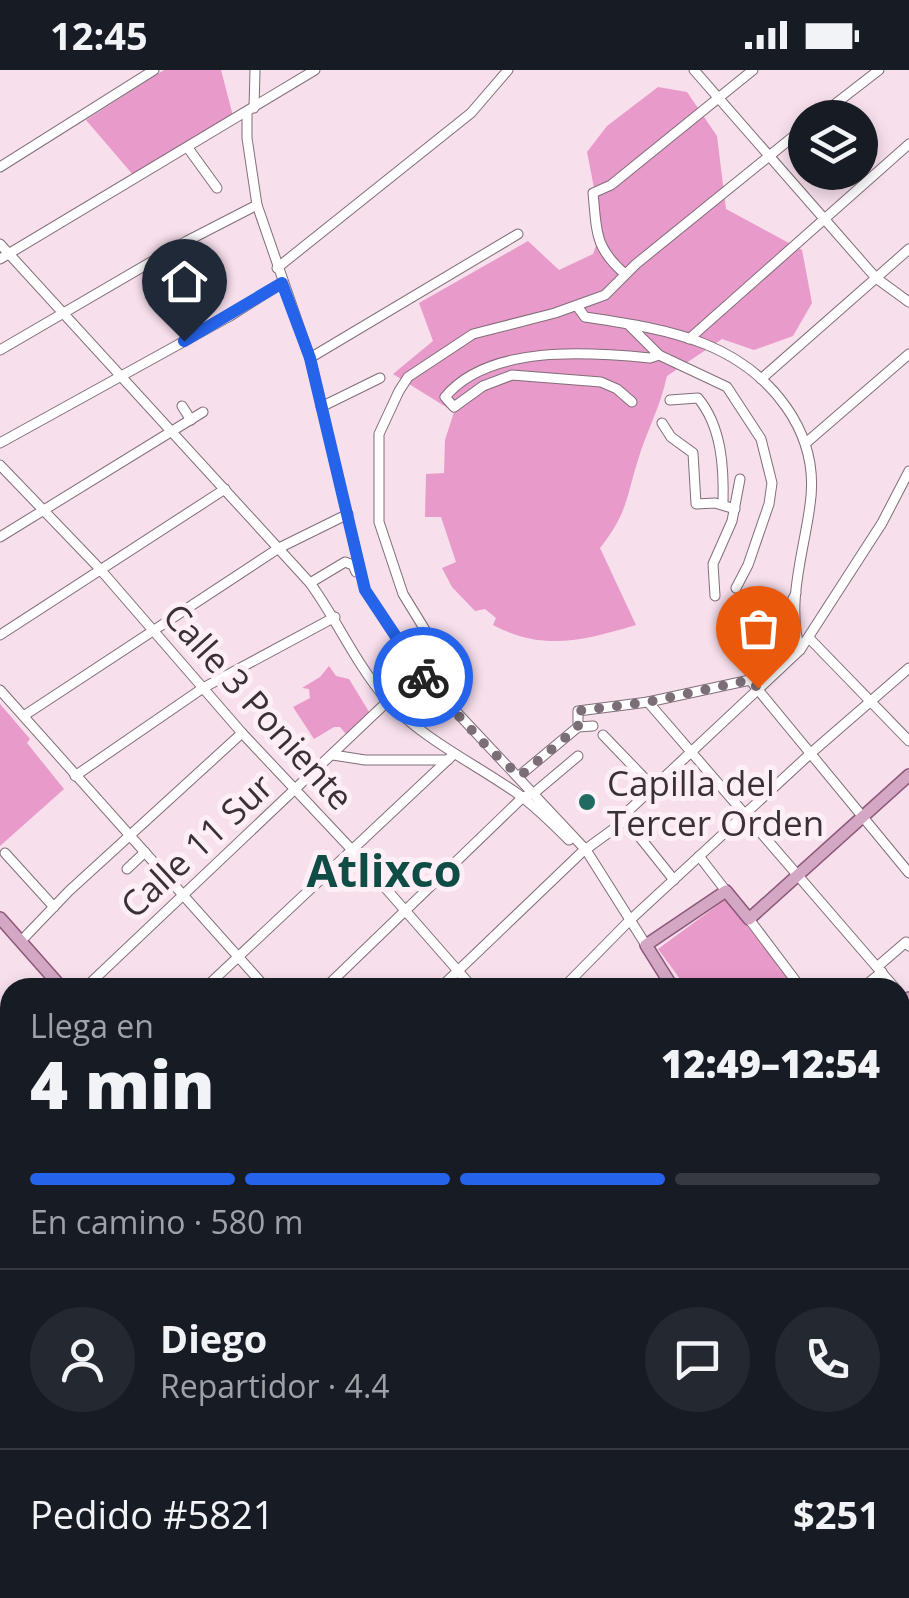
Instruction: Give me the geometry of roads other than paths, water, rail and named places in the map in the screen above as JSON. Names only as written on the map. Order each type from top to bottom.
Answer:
[{"type":"main road","points":[[667,978],[646,946],[726,892],[749,920],[909,775]]},
{"type":"main road","points":[[0,918],[53,978]]},
{"type":"street","points":[[0,166],[154,70]]},
{"type":"street","points":[[254,70],[246,138],[257,206],[310,358],[365,590]]},
{"type":"street","points":[[277,268],[471,113],[508,70]]},
{"type":"street","points":[[694,70],[876,278],[909,302]]},
{"type":"street","points":[[625,274],[605,257],[597,234],[593,192],[611,185],[754,70]]},
{"type":"street","points":[[840,100],[879,70]]},
{"type":"street","points":[[4,256],[313,71]]},
{"type":"street","points":[[405,652],[448,666],[455,664],[430,638],[403,594],[381,531],[379,434],[408,377],[472,334],[605,295],[625,274],[788,140]]},
{"type":"street","points":[[688,339],[909,144]]},
{"type":"street","points":[[188,148],[217,188]]},
{"type":"street","points":[[0,350],[187,240],[257,206]]},
{"type":"street","points":[[310,358],[518,234]]},
{"type":"street","points":[[0,244],[4,256],[120,374],[310,583],[388,701],[451,757],[528,795],[585,852],[646,946]]},
{"type":"street","points":[[762,380],[909,249]]},
{"type":"street","points":[[0,444],[282,283]]},
{"type":"street","points":[[578,306],[585,317],[688,339],[724,354],[776,393],[807,442],[811,458],[811,500],[800,552],[793,636],[800,650]]},
{"type":"street","points":[[627,324],[658,355],[727,387],[758,432],[772,483],[757,521],[748,564],[736,588]]},
{"type":"street","points":[[632,402],[601,382],[512,376],[483,386],[454,406],[445,397],[486,368],[512,361],[582,352],[650,358],[658,355]]},
{"type":"street","points":[[807,442],[909,354]]},
{"type":"street","points":[[322,408],[380,378]]},
{"type":"street","points":[[670,400],[698,398],[709,411],[724,472],[723,504]]},
{"type":"street","points":[[182,406],[191,420]]},
{"type":"street","points":[[0,537],[203,412]]},
{"type":"street","points":[[662,423],[670,437],[693,453],[696,504],[723,504],[735,509]]},
{"type":"street","name":"Calle 3 Poniente","points":[[0,465],[99,568],[242,733],[465,978]]},
{"type":"street","points":[[674,880],[626,820],[626,813],[754,684],[800,650],[882,523],[909,471]]},
{"type":"street","points":[[716,596],[713,564],[735,509],[740,479]]},
{"type":"street","points":[[0,634],[225,489]]},
{"type":"street","points":[[25,715],[279,548],[348,514]]},
{"type":"street","points":[[310,583],[348,562],[417,670],[475,735],[520,776],[528,795]]},
{"type":"street","points":[[771,634],[792,612],[785,603],[797,591]]},
{"type":"street","points":[[771,612],[782,623]]},
{"type":"street","points":[[76,776],[202,688],[335,617]]},
{"type":"street","points":[[809,638],[909,742]]},
{"type":"street","points":[[573,978],[811,753],[909,668]]},
{"type":"street","points":[[578,727],[578,711],[754,684]]},
{"type":"street","points":[[754,684],[909,874]]},
{"type":"street","points":[[0,690],[258,978]]},
{"type":"street","name":"Calle 11 Sur","points":[[95,978],[388,701]]},
{"type":"street","points":[[648,702],[887,978]]},
{"type":"street","points":[[520,776],[578,727],[594,726]]},
{"type":"street","points":[[21,942],[54,906],[242,733]]},
{"type":"street","points":[[603,735],[652,787]]},
{"type":"street","points":[[334,755],[365,760],[451,757]]},
{"type":"street","points":[[336,978],[528,795],[578,756]]},
{"type":"street","points":[[215,978],[451,757]]},
{"type":"street","points":[[450,978],[585,852],[626,820]]},
{"type":"street","points":[[128,869],[145,852]]},
{"type":"street","points":[[5,853],[54,906]]},
{"type":"street","points":[[700,856],[726,892]]},
{"type":"street","points":[[749,920],[793,978]]},
{"type":"street","points":[[871,978],[907,944]]},
{"type":"place","name":"Capilla del Tercer Orden","points":[[587,802]]},
{"type":"district","name":"Atlixco","points":[[384,869]]}]
